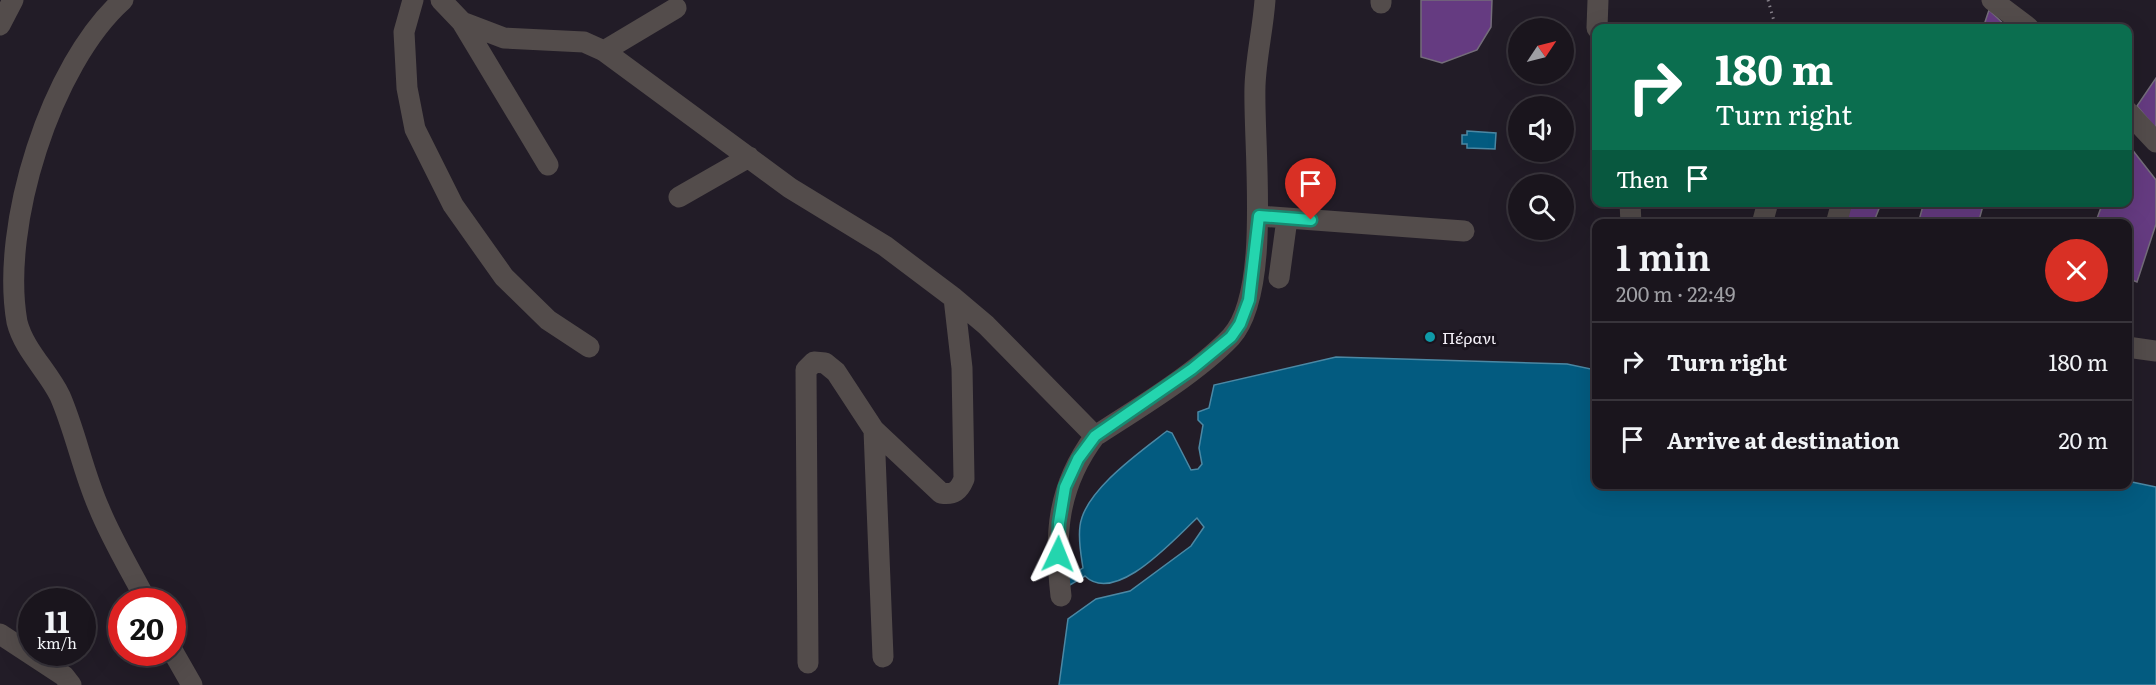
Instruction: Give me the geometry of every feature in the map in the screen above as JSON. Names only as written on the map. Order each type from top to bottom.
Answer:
[{"type":"street","points":[[0,25],[13,0]]},
{"type":"street","points":[[123,0],[104,17],[65,75],[40,135],[20,201],[11,254],[17,322],[35,360],[58,393],[98,506],[140,588]]},
{"type":"street","points":[[412,0],[404,32],[408,88],[415,129],[453,205],[504,277],[548,320],[589,347]]},
{"type":"street","points":[[441,0],[462,22],[548,165]]},
{"type":"street","points":[[1061,596],[1059,533],[1065,487],[1078,459],[1095,436],[1183,376],[1231,337],[1240,324],[1249,300],[1259,216],[1255,85],[1265,0]]},
{"type":"street","points":[[1597,24],[1598,0]]},
{"type":"street","points":[[1992,0],[2024,24]]},
{"type":"street","points":[[604,51],[676,8]]},
{"type":"street","points":[[462,22],[504,38],[584,42],[604,51],[790,188],[885,246],[954,298],[986,325],[1095,436]]},
{"type":"street","points":[[2132,116],[2156,142]]},
{"type":"street","points":[[679,197],[749,157]]},
{"type":"street","points":[[1259,216],[1464,231]]},
{"type":"street","points":[[1279,278],[1287,219]]},
{"type":"street","points":[[808,663],[806,370],[814,362],[825,363],[836,372],[874,430],[941,493],[950,495],[960,489],[964,479],[962,368],[954,298]]},
{"type":"street","points":[[2132,348],[2156,351]]},
{"type":"street","points":[[874,430],[883,657]]},
{"type":"street","points":[[0,634],[64,676],[71,685]]},
{"type":"street","points":[[181,666],[192,685]]},
{"type":"path","points":[[1768,0],[1775,24]]},
{"type":"water","points":[[1467,131],[1496,133],[1495,149],[1467,148],[1467,144],[1462,144],[1462,135],[1467,135]]},
{"type":"water","points":[[1336,357],[1567,364],[1592,369],[1592,489],[2132,489],[2132,482],[2156,487],[2156,685],[1059,685],[1068,619],[1096,599],[1130,591],[1191,546],[1204,527],[1197,518],[1160,553],[1128,576],[1112,582],[1098,583],[1085,576],[1070,585],[1067,578],[1083,568],[1080,526],[1091,499],[1115,473],[1167,431],[1172,433],[1191,470],[1198,469],[1202,464],[1199,448],[1203,425],[1198,420],[1198,412],[1209,408],[1214,385]]},
{"type":"building","points":[[1421,0],[1492,0],[1491,27],[1477,50],[1442,63],[1421,57]]},
{"type":"building","points":[[1989,10],[2004,24],[1984,24]]},
{"type":"building","points":[[2156,78],[2156,129],[2137,106]]},
{"type":"building","points":[[2132,149],[2156,180],[2156,224],[2137,282],[2132,280],[2132,219],[2097,219],[2101,207],[2132,207]]},
{"type":"building","points":[[1850,207],[1880,207],[1875,219],[1846,219]]},
{"type":"building","points":[[1923,207],[1983,207],[1979,219],[1919,219]]},
{"type":"place","name":"Πέρανι","points":[[1430,337]]},
{"type":"route","points":[[1058,554],[1059,523],[1065,487],[1078,459],[1095,436],[1138,409],[1192,369],[1231,337],[1240,324],[1249,300],[1259,216],[1311,220]]}]
